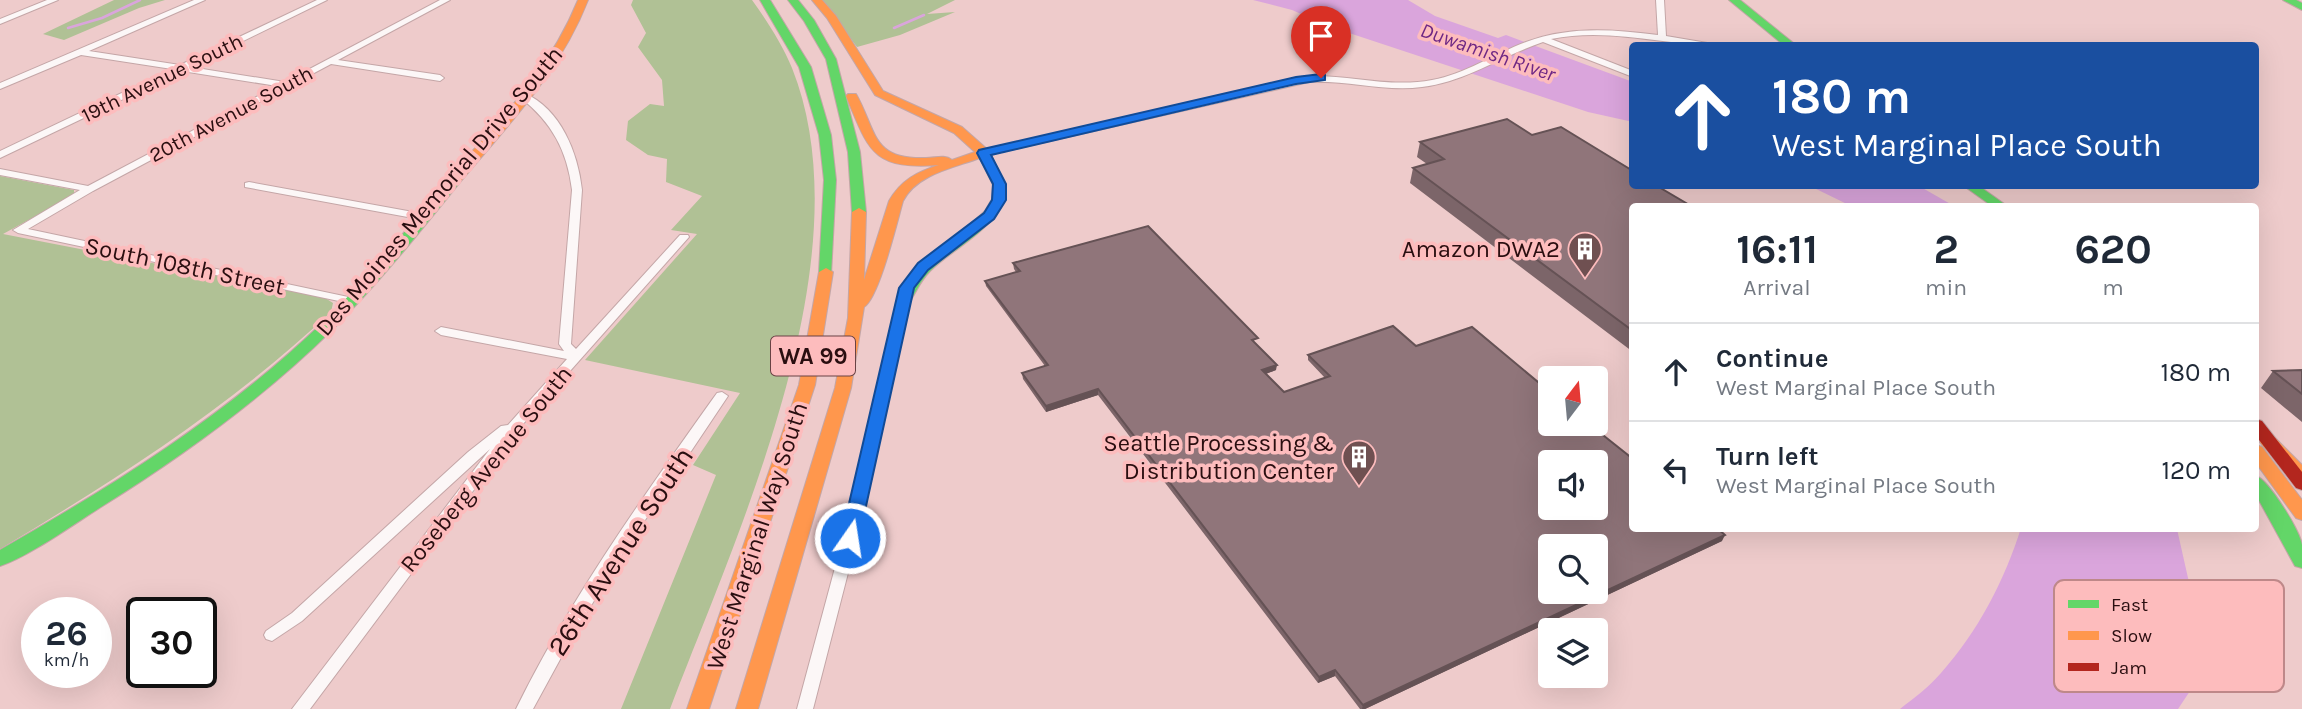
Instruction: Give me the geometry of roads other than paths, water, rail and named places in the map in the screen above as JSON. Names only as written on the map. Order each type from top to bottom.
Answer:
[{"type":"main road","name":"Des Moines Memorial Drive South","points":[[0,559],[180,446],[305,348],[353,301],[524,96],[573,32],[583,0]]},
{"type":"main road","name":"West Marginal Way South","points":[[698,709],[807,385],[822,307],[828,255],[830,180],[825,135],[805,67],[765,0]]},
{"type":"main road","name":"West Marginal Way South","points":[[747,709],[843,388],[856,318],[859,242],[854,152],[831,59],[809,20],[793,0]]},
{"type":"main road","points":[[817,0],[831,16],[879,93],[958,130],[984,153],[999,184],[1001,192],[996,208],[980,224],[923,267],[907,288],[904,300]]},
{"type":"main road","points":[[1734,0],[1786,42]]},
{"type":"main road","points":[[2288,0],[2300,3]]},
{"type":"main road","points":[[831,59],[872,142],[879,150],[902,159],[936,162],[984,153]]},
{"type":"main road","points":[[856,318],[876,270],[896,201],[902,190],[921,176],[984,153]]},
{"type":"main road","points":[[1976,189],[1996,203]]},
{"type":"main road","points":[[2262,447],[2302,475]]},
{"type":"main road","points":[[2262,447],[2302,484]]},
{"type":"main road","points":[[2262,447],[2302,513]]},
{"type":"main road","points":[[2259,486],[2274,508],[2302,561]]},
{"type":"main road","points":[[2274,508],[2302,538]]},
{"type":"street","points":[[0,22],[54,0]]},
{"type":"street","points":[[0,86],[201,0]]},
{"type":"street","name":"19th Avenue South","points":[[0,155],[323,0]]},
{"type":"street","name":"20th Avenue South","points":[[18,230],[89,189],[446,0]]},
{"type":"street","points":[[1660,0],[1662,39]]},
{"type":"street","points":[[984,153],[1296,81],[1331,78],[1421,85],[1454,75],[1542,39],[1588,32],[1687,42]]},
{"type":"street","points":[[1542,39],[1629,72]]},
{"type":"street","points":[[79,52],[287,85]]},
{"type":"street","points":[[331,62],[440,78]]},
{"type":"street","points":[[524,96],[539,107],[555,125],[567,142],[575,166],[577,190],[565,344],[576,357]]},
{"type":"street","points":[[0,172],[89,189]]},
{"type":"street","points":[[249,185],[424,217]]},
{"type":"street","name":"South 108th Street","points":[[18,230],[353,301]]},
{"type":"street","name":"Roseberg Avenue South","points":[[300,709],[518,421],[684,237]]},
{"type":"street","points":[[805,709],[850,538],[904,300]]},
{"type":"street","points":[[441,331],[576,357]]},
{"type":"street","name":"26th Avenue South","points":[[524,709],[551,657],[642,507],[722,396]]},
{"type":"street","points":[[272,635],[297,617],[486,444],[518,421]]},
{"type":"water","name":"Duwamish River","points":[[1253,0],[1408,0],[1435,16],[1498,38],[1506,35],[1629,81],[1629,121],[1588,112],[1331,27],[1292,10]]},
{"type":"water","points":[[1816,189],[1924,189],[1949,203],[1845,203]]},
{"type":"water","points":[[2020,532],[2178,532],[2189,580],[2054,580],[2054,692],[2189,692],[2178,709],[1900,709],[1936,678],[1967,640],[2007,568]]},
{"type":"waterway","points":[[68,28],[102,18],[140,0]]},
{"type":"waterway","points":[[894,28],[924,15]]},
{"type":"place","name":"Amazon DWA2","points":[[1585,279]]},
{"type":"place","name":"Seattle Processing & Distribution Center","points":[[1359,487]]}]
